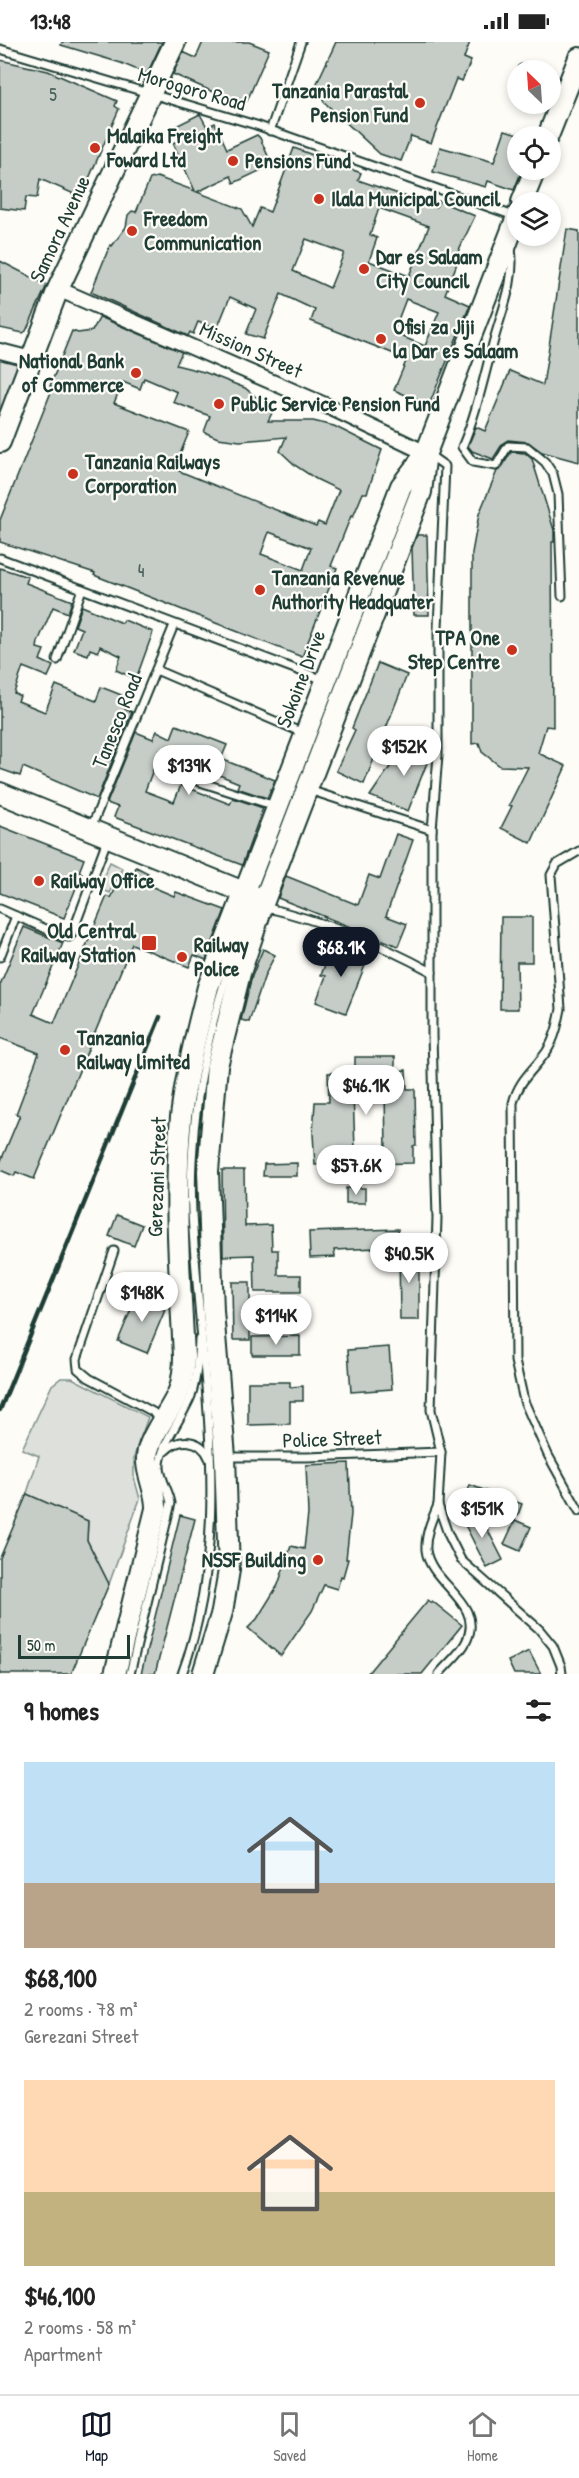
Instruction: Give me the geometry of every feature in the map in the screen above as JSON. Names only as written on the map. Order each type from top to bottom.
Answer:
[{"type":"main road","name":"Samora Avenue","points":[[0,442],[58,289],[175,42]]},
{"type":"main road","points":[[561,84],[579,58]]},
{"type":"main road","name":"Sokoine Drive","points":[[256,899],[306,789],[420,492],[426,453],[507,241]]},
{"type":"main road","name":"Sokoine Drive","points":[[256,899],[277,807],[401,486],[426,453]]},
{"type":"main road","points":[[0,793],[256,899],[217,1066],[211,1127],[208,1172],[218,1463],[229,1570],[222,1612],[203,1674]]},
{"type":"main road","name":"Gerezani Street","points":[[115,1674],[156,1509],[147,1460],[149,1448],[179,1389],[184,1356],[177,1218],[181,1117],[188,1069],[208,987],[256,899]]},
{"type":"street","name":"Mission Street","points":[[58,289],[325,405],[426,453]]},
{"type":"street","points":[[0,351],[31,359]]},
{"type":"lane","name":"Morogoro Road","points":[[270,131],[301,42]]},
{"type":"lane","name":"Morogoro Road","points":[[0,49],[270,131],[507,214]]},
{"type":"lane","points":[[514,246],[509,287],[476,415],[462,447],[472,462],[496,466],[508,446],[527,447],[545,462],[553,474],[558,494],[562,596]]},
{"type":"lane","points":[[426,453],[445,466],[438,628],[438,754],[432,830],[432,972],[437,1218],[432,1410],[441,1452],[438,1505],[426,1538],[426,1551],[430,1565],[467,1608],[471,1629],[465,1644],[439,1674]]},
{"type":"lane","points":[[0,558],[326,681]]},
{"type":"lane","points":[[57,660],[82,589]]},
{"type":"lane","name":"Tanesco Road","points":[[15,916],[62,936],[69,937],[72,934],[99,834],[174,625]]},
{"type":"lane","points":[[156,670],[305,734]]},
{"type":"lane","points":[[171,773],[277,807]]},
{"type":"lane","points":[[306,789],[432,830]]},
{"type":"lane","points":[[579,851],[565,857],[557,864],[551,875],[561,1010],[558,1030],[547,1051],[516,1089],[513,1114],[514,1361],[524,1401],[548,1455],[579,1511]]},
{"type":"lane","points":[[183,1674],[206,1578],[218,1463],[210,1430],[192,1215],[192,1162],[196,1107],[203,1059],[217,1005],[256,899],[348,932],[432,972]]},
{"type":"lane","points":[[0,909],[15,916],[0,957]]},
{"type":"lane","points":[[114,1251],[77,1359],[78,1369],[89,1378],[153,1412],[162,1423]]},
{"type":"lane","points":[[130,1674],[171,1503],[161,1475],[161,1459],[192,1394],[197,1372],[200,1319]]},
{"type":"lane","points":[[161,1459],[171,1445],[187,1441],[202,1447],[218,1463]]},
{"type":"lane","name":"Police Street","points":[[218,1463],[441,1452]]},
{"type":"lane","points":[[438,1505],[448,1534],[461,1560],[539,1629],[553,1646],[562,1674]]},
{"type":"shaded area","points":[[0,356],[22,362],[0,423]]},
{"type":"shaded area","points":[[110,862],[122,868],[110,893],[98,888]]},
{"type":"shaded area","points":[[61,1378],[72,1378],[148,1417],[134,1457],[134,1477],[140,1499],[109,1584],[87,1540],[88,1521],[26,1496],[39,1456],[22,1449],[52,1385]]},
{"type":"building","points":[[62,42],[162,42],[147,74],[121,63],[61,45]]},
{"type":"building","points":[[203,42],[249,42],[269,50],[247,101],[220,95],[173,74],[183,52],[196,58]]},
{"type":"building","points":[[336,42],[470,42],[464,58],[471,61],[462,81],[456,79],[431,143],[411,136],[401,161],[380,154],[324,102],[317,83]]},
{"type":"building","points":[[0,60],[48,71],[117,101],[115,106],[119,109],[81,197],[40,179],[37,198],[26,197],[24,211],[0,208]]},
{"type":"building","points":[[200,114],[207,127],[215,123],[227,149],[257,135],[260,138],[272,165],[234,183],[231,176],[197,192],[242,209],[252,227],[260,208],[270,212],[294,148],[361,173],[358,180],[436,207],[439,201],[475,216],[456,256],[456,266],[445,294],[470,305],[429,405],[394,390],[407,359],[311,321],[315,310],[281,294],[263,339],[246,334],[256,309],[230,297],[217,329],[198,322],[193,334],[190,332],[188,336],[91,292],[110,245],[112,246],[126,227],[128,215],[132,211],[136,212],[150,179],[157,177],[195,191],[173,143],[180,140],[174,127]],"holes":[[[379,208],[429,226],[409,276],[369,261],[377,238],[370,235]],[[306,239],[344,253],[330,288],[293,271]],[[406,299],[439,312],[425,346],[393,333]]]},
{"type":"building","points":[[505,130],[507,131],[507,180],[518,180],[514,190],[488,181],[486,187],[433,172],[440,147],[494,162]]},
{"type":"building","points":[[567,229],[579,231],[579,462],[542,452],[528,442],[508,440],[503,443],[493,459],[472,451],[468,446],[476,427],[485,431],[510,371],[543,385]]},
{"type":"building","points":[[0,261],[47,285],[23,333],[0,328]]},
{"type":"building","points":[[100,317],[182,352],[176,365],[204,372],[245,388],[273,411],[268,421],[313,421],[334,426],[382,450],[367,493],[363,493],[353,517],[351,516],[331,566],[337,568],[302,657],[94,575],[95,573],[0,542],[0,520],[53,387],[50,386],[72,331],[78,333],[92,331]],"holes":[[[144,378],[177,392],[173,402],[210,416],[204,432],[218,438],[240,441],[286,437],[280,451],[296,466],[339,490],[325,525],[318,522],[316,526],[174,469],[189,432],[114,403],[123,382],[140,389]],[[269,532],[311,548],[303,570],[261,554]]]},
{"type":"building","name":"TPA One Step Centre","points":[[511,452],[525,453],[532,459],[554,530],[554,542],[552,542],[553,727],[546,726],[538,753],[566,766],[531,843],[501,828],[512,806],[509,805],[528,767],[500,766],[482,752],[479,743],[472,744],[472,553],[479,514],[497,471],[501,469]]},
{"type":"building","points":[[417,535],[427,535],[429,615],[414,615],[412,548]]},
{"type":"building","points":[[0,568],[28,577],[26,583],[72,601],[68,613],[53,607],[38,642],[37,648],[44,650],[40,660],[53,666],[48,677],[23,667],[14,693],[20,696],[18,701],[45,712],[56,685],[96,701],[101,687],[129,698],[125,709],[132,712],[97,799],[23,767],[20,776],[0,769]]},
{"type":"building","points":[[82,606],[122,623],[124,620],[153,632],[136,679],[116,670],[121,656],[100,646],[98,652],[90,649],[88,655],[74,650],[82,629],[75,626]]},
{"type":"building","points":[[378,663],[407,675],[364,784],[336,771],[355,730],[352,728]]},
{"type":"building","points":[[176,725],[227,745],[221,759],[275,780],[267,798],[237,788],[239,783],[160,751],[145,791],[174,802],[181,785],[230,804],[233,798],[263,808],[242,865],[114,817],[118,807],[107,803],[136,732],[153,739],[157,731],[171,738]]},
{"type":"building","points":[[412,740],[432,750],[408,811],[370,796],[396,758],[403,760]]},
{"type":"building","name":"Railway Office","points":[[0,826],[84,859],[79,872],[82,873],[64,918],[0,893]]},
{"type":"building","points":[[396,834],[413,840],[386,916],[407,924],[398,946],[278,898],[286,876],[358,905],[369,875],[380,879]]},
{"type":"building","points":[[136,867],[148,873],[144,880],[149,883],[148,885],[174,896],[176,892],[225,910],[206,960],[194,955],[189,967],[132,944],[34,1179],[16,1172],[14,1176],[0,1170],[0,1163],[20,1115],[16,1114],[39,1053],[0,1038],[0,985],[24,927],[63,943],[33,1014],[54,1023],[107,896],[111,898],[124,871],[133,875]]},
{"type":"building","points":[[501,917],[532,917],[532,962],[517,962],[518,1009],[500,1009]]},
{"type":"building","points":[[333,945],[368,958],[346,1013],[316,1002],[326,976],[321,975]]},
{"type":"building","points":[[263,949],[275,955],[265,975],[249,1022],[241,1020],[252,976]]},
{"type":"building","points":[[355,1057],[395,1057],[395,1071],[406,1070],[407,1089],[415,1089],[416,1145],[413,1146],[413,1163],[315,1165],[313,1134],[315,1102],[329,1102],[328,1073],[355,1072]],"holes":[[[385,1091],[386,1149],[355,1150],[353,1092]]]},
{"type":"building","points":[[297,1163],[297,1176],[263,1176],[264,1164]]},
{"type":"building","points":[[222,1170],[244,1170],[245,1226],[271,1225],[272,1250],[278,1250],[278,1275],[301,1275],[301,1292],[255,1292],[254,1255],[223,1256]]},
{"type":"building","points":[[346,1188],[365,1188],[365,1203],[346,1203]]},
{"type":"building","points":[[117,1215],[142,1225],[134,1246],[109,1236]]},
{"type":"building","points":[[398,1229],[399,1247],[334,1250],[335,1257],[310,1258],[309,1232]]},
{"type":"building","points":[[399,1249],[419,1249],[419,1320],[400,1320]]},
{"type":"building","points":[[232,1282],[250,1282],[250,1340],[233,1340]]},
{"type":"building","points":[[139,1290],[156,1298],[153,1305],[165,1310],[147,1353],[118,1341]]},
{"type":"building","points":[[300,1336],[300,1355],[252,1355],[252,1337]]},
{"type":"building","points":[[389,1347],[392,1389],[351,1392],[348,1350]]},
{"type":"building","points":[[248,1382],[290,1382],[290,1387],[303,1386],[303,1401],[290,1401],[290,1424],[248,1425]]},
{"type":"building","name":"NSSF Building","points":[[349,1463],[351,1514],[346,1559],[348,1559],[343,1577],[341,1576],[337,1589],[324,1585],[312,1611],[281,1656],[248,1628],[257,1619],[278,1585],[291,1546],[304,1549],[308,1514],[306,1465]]},
{"type":"building","points":[[470,1485],[522,1504],[518,1515],[466,1496]]},
{"type":"building","points":[[27,1494],[88,1521],[87,1540],[109,1584],[71,1674],[0,1674],[0,1558]]},
{"type":"building","points":[[477,1509],[503,1560],[487,1568],[461,1517]]},
{"type":"building","points":[[180,1515],[195,1519],[155,1674],[141,1674]]},
{"type":"building","points":[[515,1520],[531,1527],[520,1551],[504,1544]]},
{"type":"building","points":[[428,1600],[462,1625],[422,1674],[367,1674]]},
{"type":"building","points":[[529,1651],[541,1674],[514,1674],[508,1661]]},
{"type":"railway","points":[[0,1410],[160,1017]]},
{"type":"place","name":"Tanzania Parastal Pension Fund","points":[[420,103]]},
{"type":"place","name":"Malaika Freight Foward Ltd","points":[[95,148]]},
{"type":"place","name":"Pensions Fund","points":[[233,161]]},
{"type":"place","name":"Ilala Municipal Council","points":[[319,199]]},
{"type":"place","name":"Freedom Communication","points":[[132,231]]},
{"type":"place","name":"Dar es Salaam City Council","points":[[364,269]]},
{"type":"place","name":"Ofisi za Jiji la Dar es Salaam","points":[[381,339]]},
{"type":"place","name":"National Bank of Commerce","points":[[136,373]]},
{"type":"place","name":"Public Service Pension Fund","points":[[219,404]]},
{"type":"place","name":"Tanzania Railways Corporation","points":[[73,474]]},
{"type":"place","name":"Tanzania Revenue Authority Headquater","points":[[260,590]]},
{"type":"place","name":"TPA One Step Centre","points":[[512,650]]},
{"type":"place","name":"Railway Office","points":[[39,881]]},
{"type":"place","name":"Old Central Railway Station","points":[[149,943]]},
{"type":"place","name":"Railway Police","points":[[182,957]]},
{"type":"place","name":"Tanzania Railway limited","points":[[65,1050]]},
{"type":"place","name":"NSSF Building","points":[[318,1560]]}]
